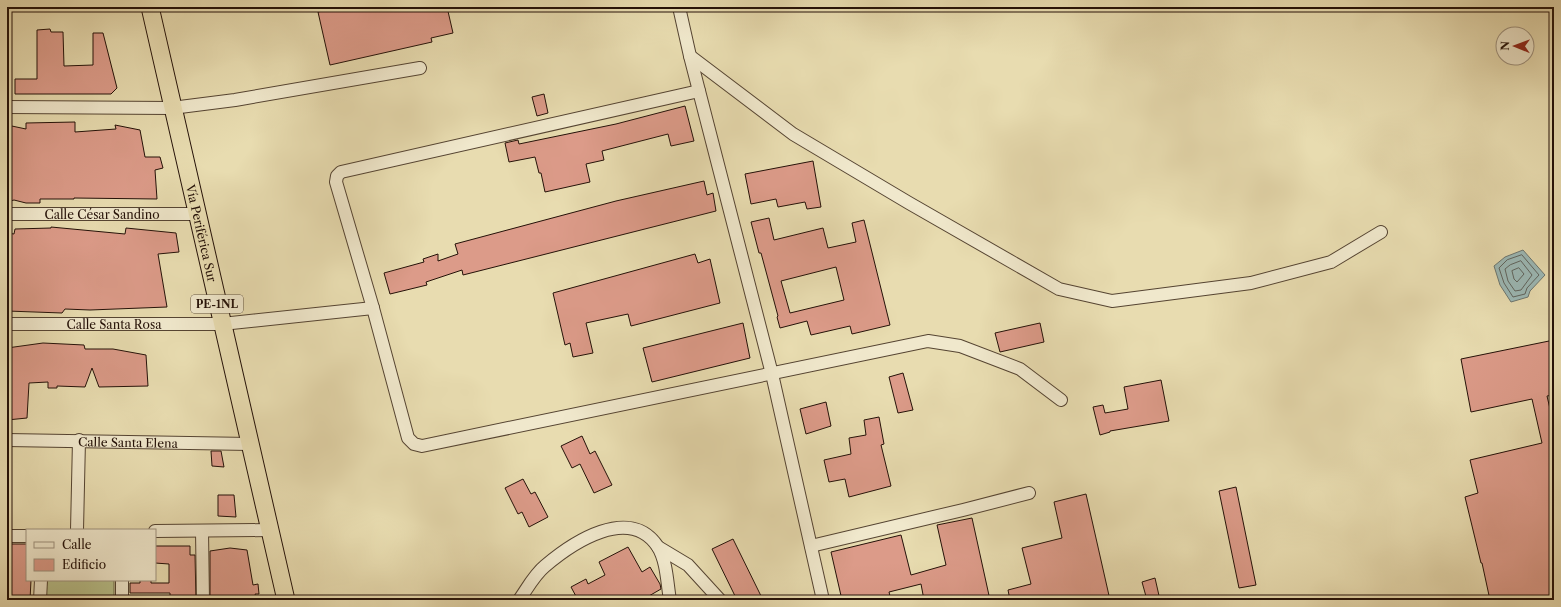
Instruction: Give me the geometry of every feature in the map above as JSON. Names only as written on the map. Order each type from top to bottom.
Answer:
[{"type":"highway","name":"Vía Periférica Sur","points":[[150,7],[286,600]]},
{"type":"street","points":[[679,7],[690,56],[772,374],[823,600]]},
{"type":"street","points":[[690,56],[793,134],[909,203],[1059,289],[1112,301],[1251,283],[1331,262],[1381,232]]},
{"type":"street","points":[[7,107],[172,108],[235,100],[420,68]]},
{"type":"street","points":[[699,91],[341,172],[337,176],[336,182],[373,308],[408,438],[414,444],[422,446],[928,341],[960,346],[1020,369],[1061,400]]},
{"type":"street","name":"Calle César Sandino","points":[[7,214],[197,214]]},
{"type":"street","name":"Calle Santa Rosa","points":[[7,324],[222,324],[373,308]]},
{"type":"street","name":"Calle Santa Elena","points":[[7,440],[250,444]]},
{"type":"street","points":[[78,529],[79,440]]},
{"type":"street","points":[[811,546],[1029,493]]},
{"type":"street","points":[[519,600],[544,567],[583,538],[613,528],[629,527],[643,531],[658,546],[688,565],[720,600]]},
{"type":"street","points":[[156,530],[269,530]]},
{"type":"street","points":[[202,530],[203,600]]},
{"type":"street","points":[[7,536],[26,536]]},
{"type":"street","points":[[658,546],[664,562],[670,600]]},
{"type":"street","points":[[40,600],[41,581]]},
{"type":"street","points":[[122,581],[122,600]]},
{"type":"green space","points":[[45,581],[114,581],[114,600],[45,600]]},
{"type":"water","points":[[1523,250],[1545,275],[1530,291],[1528,297],[1511,302],[1500,285],[1494,266],[1505,257]]},
{"type":"building","points":[[340,7],[447,7],[453,33],[431,38],[432,42],[330,65],[318,12]]},
{"type":"building","points":[[50,29],[51,32],[63,32],[64,66],[93,65],[93,33],[103,33],[117,88],[111,94],[15,94],[15,79],[37,79],[37,30]]},
{"type":"building","points":[[544,94],[548,113],[537,116],[532,97]]},
{"type":"building","points":[[685,106],[694,141],[671,146],[668,134],[602,151],[604,160],[586,164],[590,182],[545,192],[541,173],[539,173],[535,157],[509,162],[505,143],[518,140],[519,144],[616,124]]},
{"type":"building","points":[[75,122],[75,132],[116,129],[115,125],[140,130],[145,157],[160,157],[163,168],[155,170],[157,199],[74,198],[40,199],[40,203],[26,203],[14,200],[7,202],[7,125],[26,129],[26,123]]},
{"type":"building","points":[[813,161],[821,207],[807,209],[805,202],[778,207],[776,199],[751,204],[745,174]]},
{"type":"building","points":[[704,181],[707,195],[713,193],[716,211],[463,275],[462,270],[426,282],[427,285],[390,294],[384,273],[424,262],[423,259],[438,254],[438,261],[458,254],[455,244],[616,201]]},
{"type":"building","points":[[769,218],[774,240],[823,228],[828,248],[856,242],[852,223],[864,220],[890,325],[852,334],[850,326],[811,335],[807,321],[780,328],[761,253],[759,253],[751,222]],"holes":[[[836,267],[844,300],[790,313],[781,281]]]},
{"type":"building","points":[[51,227],[125,234],[126,228],[176,233],[179,252],[158,254],[167,307],[90,310],[65,309],[62,313],[7,311],[7,233],[14,234],[15,229]]},
{"type":"building","points":[[695,254],[698,263],[710,259],[720,303],[631,326],[628,314],[586,323],[593,353],[573,357],[570,343],[565,345],[553,293]]},
{"type":"building","points":[[743,323],[750,358],[652,382],[643,348]]},
{"type":"building","points":[[1040,323],[1044,342],[1000,352],[995,333]]},
{"type":"building","points":[[1554,340],[1554,395],[1547,396],[1554,426],[1554,434],[1552,435],[1554,444],[1554,600],[1490,600],[1465,497],[1478,493],[1470,460],[1542,443],[1532,399],[1471,412],[1461,359]]},
{"type":"building","points":[[43,343],[84,345],[85,349],[113,349],[146,355],[148,386],[99,387],[92,368],[85,387],[57,386],[57,388],[48,388],[48,382],[29,383],[27,418],[7,420],[7,348]]},
{"type":"building","points":[[903,373],[913,410],[898,413],[889,377]]},
{"type":"building","points":[[1161,380],[1169,421],[1110,431],[1100,435],[1093,407],[1103,405],[1105,413],[1128,409],[1124,387]]},
{"type":"building","points":[[826,402],[831,426],[806,434],[800,409]]},
{"type":"building","points":[[879,417],[884,444],[881,445],[891,486],[849,497],[845,479],[829,482],[824,460],[851,454],[849,438],[866,435],[864,420]]},
{"type":"building","points":[[582,436],[590,454],[595,451],[612,485],[594,493],[580,464],[572,468],[561,446]]},
{"type":"building","points":[[211,451],[221,451],[224,467],[212,466]]},
{"type":"building","points":[[523,479],[531,494],[535,492],[548,517],[529,527],[522,512],[518,514],[505,488]]},
{"type":"building","points":[[1236,487],[1256,585],[1239,588],[1219,491]]},
{"type":"building","points":[[1086,494],[1110,600],[1010,600],[1008,590],[1031,584],[1022,548],[1062,538],[1054,502]]},
{"type":"building","points":[[218,495],[234,495],[236,517],[218,516]]},
{"type":"building","points":[[972,518],[990,600],[924,600],[921,584],[889,592],[891,600],[842,600],[831,552],[901,535],[911,575],[946,565],[937,525]]},
{"type":"building","points":[[733,539],[763,600],[737,600],[712,549]]},
{"type":"building","points":[[7,544],[26,544],[26,581],[31,581],[30,600],[7,600]]},
{"type":"building","points":[[156,546],[190,546],[190,555],[195,555],[196,600],[170,600],[170,593],[130,593],[130,583],[151,581],[151,583],[169,583],[169,564],[156,563]]},
{"type":"building","points":[[628,547],[642,572],[650,567],[660,584],[661,589],[642,600],[578,600],[571,587],[586,579],[588,584],[605,575],[599,562]]},
{"type":"building","points":[[230,548],[247,550],[253,585],[258,584],[259,594],[255,594],[257,600],[210,600],[210,551]]},
{"type":"building","points":[[1155,578],[1160,600],[1147,600],[1142,582]]}]
